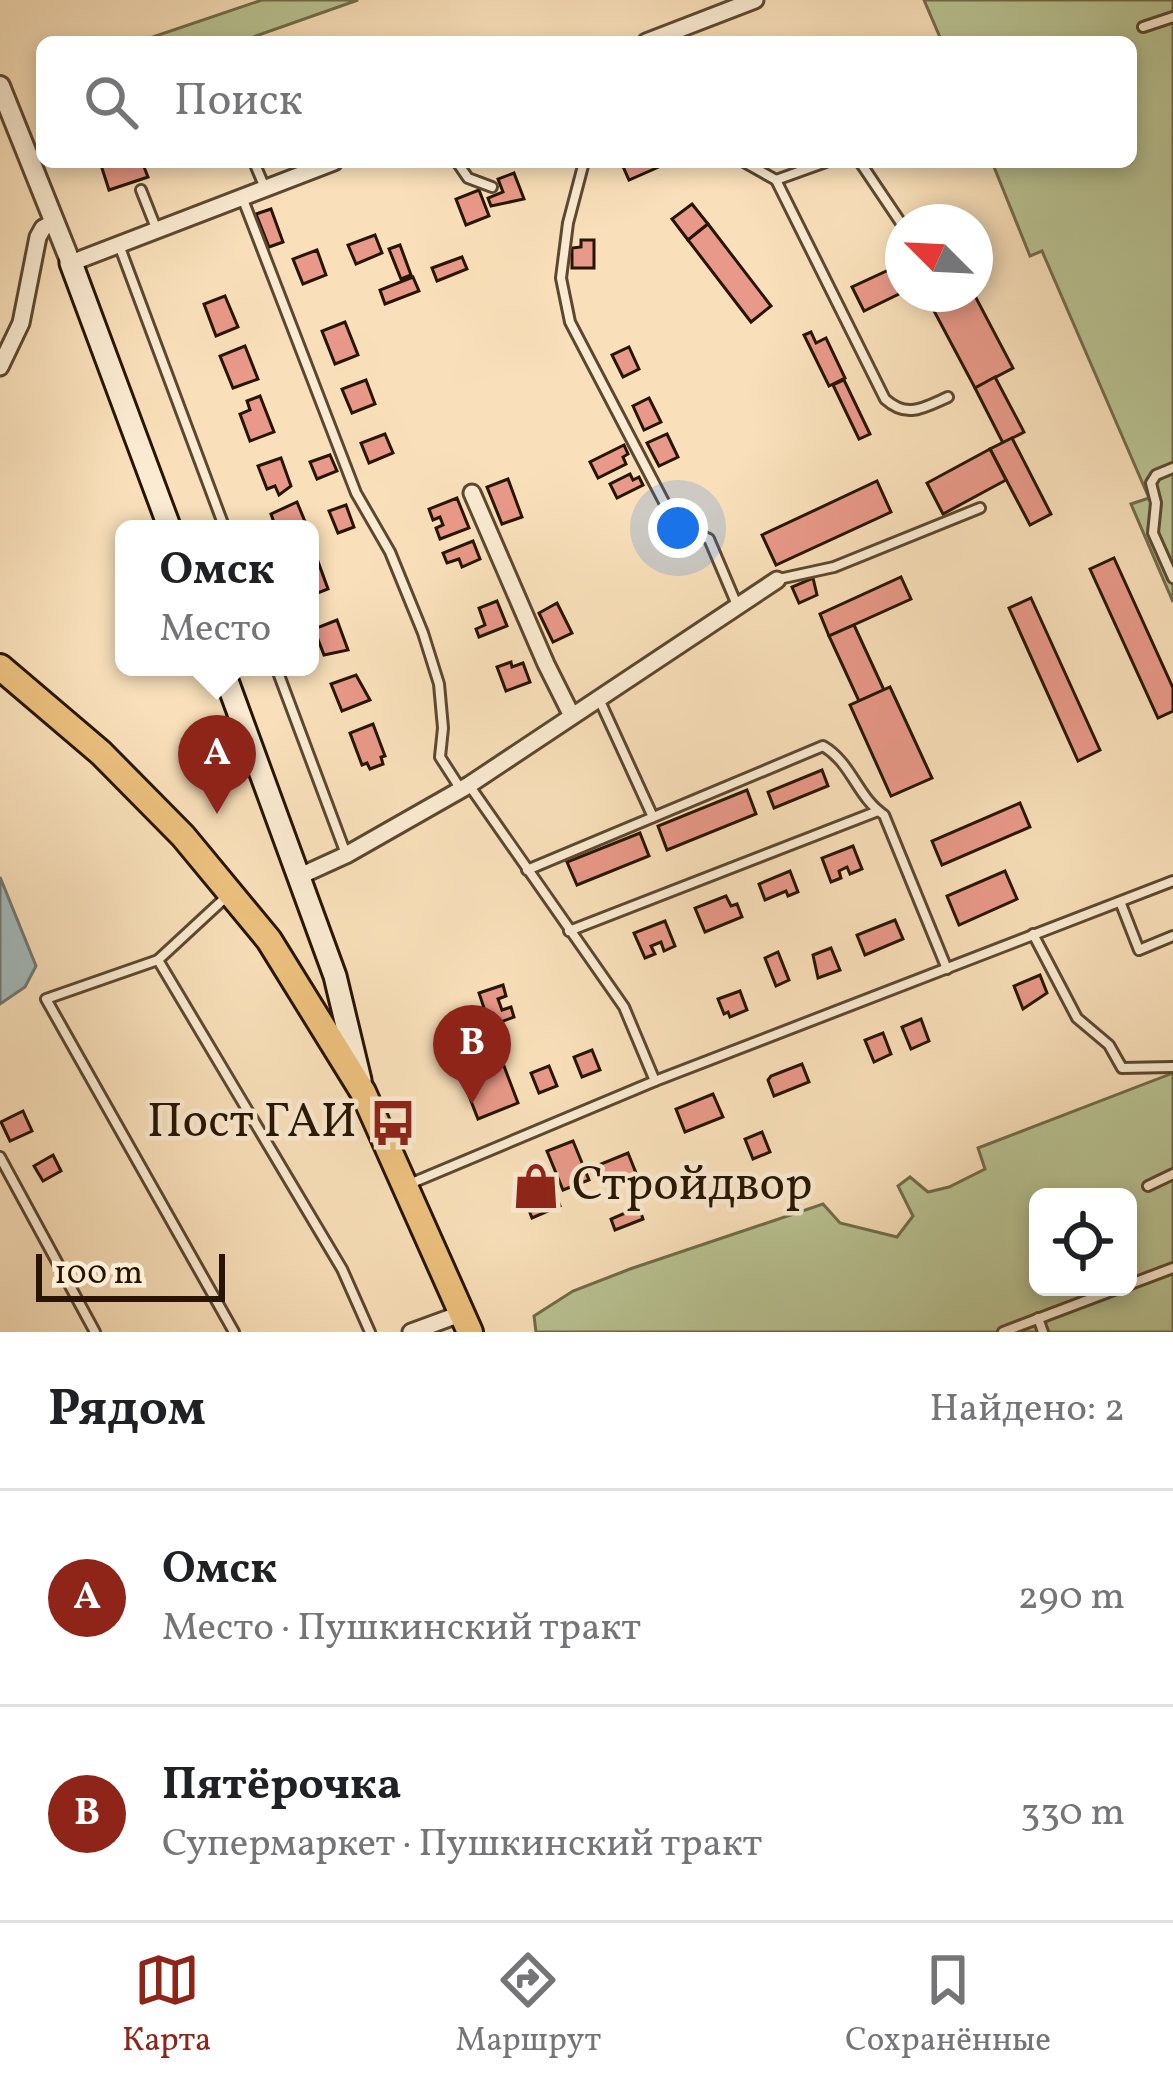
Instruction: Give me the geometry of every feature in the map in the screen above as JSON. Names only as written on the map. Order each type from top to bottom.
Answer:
[{"type":"main road","points":[[71,263],[167,520]]},
{"type":"main road","points":[[0,667],[100,752],[232,891],[269,940],[363,1092],[466,1323]]},
{"type":"main road","points":[[225,676],[335,976],[363,1092]]},
{"type":"street","points":[[662,36],[755,0]]},
{"type":"street","points":[[0,86],[71,263],[318,168]]},
{"type":"street","points":[[0,368],[21,323],[38,237],[54,222]]},
{"type":"street","points":[[472,493],[572,716]]},
{"type":"street","points":[[300,876],[465,787],[777,580]]},
{"type":"street","points":[[411,1332],[466,1323]]},
{"type":"lane","points":[[1143,27],[1173,17]]},
{"type":"lane","points":[[257,168],[265,188]]},
{"type":"lane","points":[[461,168],[468,178],[492,187]]},
{"type":"lane","points":[[582,168],[568,223],[561,278],[570,322],[676,525],[709,538],[737,606]]},
{"type":"lane","points":[[755,168],[776,180],[885,399],[897,410],[913,412],[948,397]]},
{"type":"lane","points":[[776,180],[809,168]]},
{"type":"lane","points":[[864,168],[888,204]]},
{"type":"lane","points":[[141,190],[157,230]]},
{"type":"lane","points":[[242,197],[356,493],[390,552],[423,633],[439,684],[440,757],[624,1007],[655,1082]]},
{"type":"lane","points":[[119,245],[222,520]]},
{"type":"lane","points":[[1173,468],[1150,483],[1156,502],[1153,532],[1173,578]]},
{"type":"lane","points":[[777,580],[834,566],[980,508]]},
{"type":"lane","points":[[279,676],[346,855]]},
{"type":"lane","points":[[599,698],[653,818]]},
{"type":"lane","points":[[527,870],[823,746],[838,754],[884,815],[947,969]]},
{"type":"lane","points":[[569,931],[878,812]]},
{"type":"lane","points":[[406,1186],[655,1082],[1173,881]]},
{"type":"lane","points":[[232,891],[158,960],[46,999],[234,1332]]},
{"type":"lane","points":[[1120,904],[1139,950],[1173,936]]},
{"type":"lane","points":[[1034,934],[1077,1018],[1109,1045],[1122,1068],[1173,1067]]},
{"type":"lane","points":[[158,960],[342,1269],[370,1332]]},
{"type":"lane","points":[[0,1156],[95,1332]]},
{"type":"lane","points":[[1148,1186],[1173,1174]]},
{"type":"lane","points":[[1137,1282],[1173,1268]]},
{"type":"lane","points":[[1003,1332],[1098,1296]]},
{"type":"lane","points":[[1038,1318],[1043,1332]]},
{"type":"green space","points":[[262,0],[358,0],[256,36],[156,36]]},
{"type":"green space","points":[[924,0],[1173,0],[1173,602],[1131,504],[1149,498],[1042,251],[1030,256],[994,168],[1137,168],[1137,36],[939,36]]},
{"type":"green space","points":[[1173,1073],[1173,1332],[536,1332],[534,1316],[573,1291],[823,1204],[840,1223],[897,1237],[913,1216],[898,1186],[910,1177],[928,1192],[985,1169],[978,1148]]},
{"type":"shaded area","points":[[0,877],[36,966],[25,987],[0,1004]]},
{"type":"building","points":[[102,168],[144,168],[148,177],[109,190]]},
{"type":"building","points":[[624,168],[656,168],[629,180]]},
{"type":"building","points":[[514,173],[524,199],[491,206],[488,198],[503,192],[498,179]]},
{"type":"building","points":[[479,190],[489,216],[466,225],[456,199]]},
{"type":"building","points":[[692,204],[708,224],[688,240],[672,219]]},
{"type":"building","points":[[271,209],[283,242],[269,247],[256,214]]},
{"type":"building","points":[[708,224],[771,306],[751,322],[688,240]]},
{"type":"building","points":[[375,235],[382,253],[356,264],[348,245]]},
{"type":"building","points":[[581,240],[594,240],[594,268],[572,268],[572,248],[581,247]]},
{"type":"building","points":[[400,245],[411,275],[401,279],[389,249]]},
{"type":"building","points":[[317,250],[326,275],[303,284],[293,259]]},
{"type":"building","points":[[462,257],[467,269],[437,281],[432,268]]},
{"type":"building","points":[[885,272],[885,301],[864,311],[852,287]]},
{"type":"building","points":[[413,277],[419,291],[385,304],[380,290]]},
{"type":"building","points":[[225,296],[238,327],[216,336],[204,304]]},
{"type":"building","points":[[935,312],[983,312],[1013,368],[975,388]]},
{"type":"building","points":[[345,322],[358,355],[335,364],[322,331]]},
{"type":"building","points":[[811,332],[816,343],[826,338],[845,378],[829,386],[804,335]]},
{"type":"building","points":[[245,346],[258,379],[233,388],[220,356]]},
{"type":"building","points":[[629,347],[639,369],[623,377],[612,355]]},
{"type":"building","points":[[995,377],[1024,432],[1003,443],[975,388]]},
{"type":"building","points":[[366,380],[375,404],[352,413],[342,389]]},
{"type":"building","points":[[844,380],[870,434],[859,439],[833,385]]},
{"type":"building","points":[[260,396],[274,432],[250,441],[240,414],[250,410],[247,401]]},
{"type":"building","points":[[649,398],[661,422],[644,430],[633,406]]},
{"type":"building","points":[[385,434],[393,453],[369,463],[361,443]]},
{"type":"building","points":[[667,434],[678,457],[659,466],[647,443]]},
{"type":"building","points":[[1012,438],[1051,514],[1030,525],[990,449]]},
{"type":"building","points":[[624,445],[626,464],[598,478],[590,462]]},
{"type":"building","points":[[990,449],[1006,480],[943,514],[927,483]]},
{"type":"building","points":[[330,455],[337,471],[317,479],[310,462]]},
{"type":"building","points":[[281,458],[291,486],[279,495],[275,486],[267,489],[258,466]]},
{"type":"building","points":[[630,474],[643,485],[617,498],[610,484]]},
{"type":"building","points":[[508,479],[522,517],[502,524],[487,487]]},
{"type":"building","points":[[877,481],[891,512],[776,565],[762,535]]},
{"type":"building","points":[[457,498],[469,528],[440,539],[436,528],[443,525],[440,517],[433,520],[429,509]]},
{"type":"building","points":[[297,502],[304,520],[273,520],[271,514]]},
{"type":"building","points":[[346,505],[354,527],[338,533],[329,511]]},
{"type":"building","points":[[473,541],[480,559],[462,567],[459,559],[447,563],[443,553]]},
{"type":"building","points":[[1114,558],[1173,688],[1173,711],[1158,718],[1090,569]]},
{"type":"building","points":[[319,564],[328,589],[319,592]]},
{"type":"building","points":[[901,577],[911,599],[829,636],[820,614]]},
{"type":"building","points":[[813,578],[817,595],[799,603],[792,587]]},
{"type":"building","points":[[1031,598],[1100,750],[1078,761],[1009,608]]},
{"type":"building","points":[[497,601],[507,626],[479,637],[476,629],[485,625],[479,608]]},
{"type":"building","points":[[557,603],[572,633],[553,642],[539,613]]},
{"type":"building","points":[[337,620],[348,650],[324,655],[319,627]]},
{"type":"building","points":[[854,625],[884,690],[859,701],[829,636]]},
{"type":"building","points":[[511,662],[512,667],[523,663],[530,682],[506,691],[497,667]]},
{"type":"building","points":[[356,675],[370,700],[342,711],[331,684]]},
{"type":"building","points":[[890,687],[932,778],[891,796],[850,705]]},
{"type":"building","points":[[373,724],[385,756],[381,757],[383,764],[370,769],[367,763],[362,765],[350,733]]},
{"type":"building","points":[[822,770],[828,786],[774,808],[768,792]]},
{"type":"building","points":[[747,790],[756,814],[667,850],[658,826]]},
{"type":"building","points":[[1020,803],[1030,827],[942,865],[932,841]]},
{"type":"building","points":[[640,833],[649,856],[577,885],[567,862]]},
{"type":"building","points":[[853,846],[862,869],[850,874],[847,867],[839,871],[841,878],[831,882],[822,858]]},
{"type":"building","points":[[790,871],[798,892],[788,896],[786,891],[765,900],[759,884]]},
{"type":"building","points":[[1005,871],[1017,899],[959,925],[947,896]]},
{"type":"building","points":[[726,896],[731,906],[737,904],[742,917],[705,932],[695,908]]},
{"type":"building","points":[[895,920],[903,939],[865,955],[857,935]]},
{"type":"building","points":[[665,921],[675,946],[664,951],[661,942],[651,946],[655,954],[645,958],[634,933]]},
{"type":"building","points":[[831,948],[840,970],[818,978],[813,955]]},
{"type":"building","points":[[778,952],[789,980],[776,986],[765,958]]},
{"type":"building","points":[[1040,975],[1047,993],[1023,1009],[1014,986]]},
{"type":"building","points":[[503,985],[506,996],[498,999],[502,1010],[511,1007],[514,1017],[490,1026],[479,993]]},
{"type":"building","points":[[740,991],[747,1010],[730,1017],[724,1014],[718,999]]},
{"type":"building","points":[[921,1019],[929,1041],[911,1049],[902,1027]]},
{"type":"building","points":[[883,1033],[891,1054],[874,1062],[865,1040]]},
{"type":"building","points":[[496,1045],[518,1103],[478,1119],[455,1060]]},
{"type":"building","points":[[592,1050],[600,1070],[582,1077],[574,1057]]},
{"type":"building","points":[[802,1064],[809,1082],[774,1096],[771,1076]]},
{"type":"building","points":[[549,1066],[557,1086],[539,1093],[531,1073]]},
{"type":"building","points":[[713,1094],[723,1117],[685,1132],[676,1109]]},
{"type":"building","points":[[23,1111],[32,1131],[10,1141],[1,1122]]},
{"type":"building","points":[[762,1132],[770,1152],[753,1159],[745,1139]]},
{"type":"building","points":[[573,1141],[589,1180],[563,1190],[547,1151]]},
{"type":"building","points":[[628,1153],[636,1173],[604,1185],[596,1166]]},
{"type":"building","points":[[53,1155],[61,1171],[43,1181],[34,1166]]},
{"type":"building","points":[[547,1173],[560,1206],[532,1218],[519,1184]]},
{"type":"building","points":[[639,1207],[643,1219],[615,1230],[611,1219]]},
{"type":"place","name":"Омск","points":[[217,814]]},
{"type":"place","name":"Пятёрочка","points":[[472,1104]]},
{"type":"place","name":"Пост ГАИ","points":[[393,1123]]},
{"type":"place","name":"Стройдвор","points":[[536,1186]]}]
